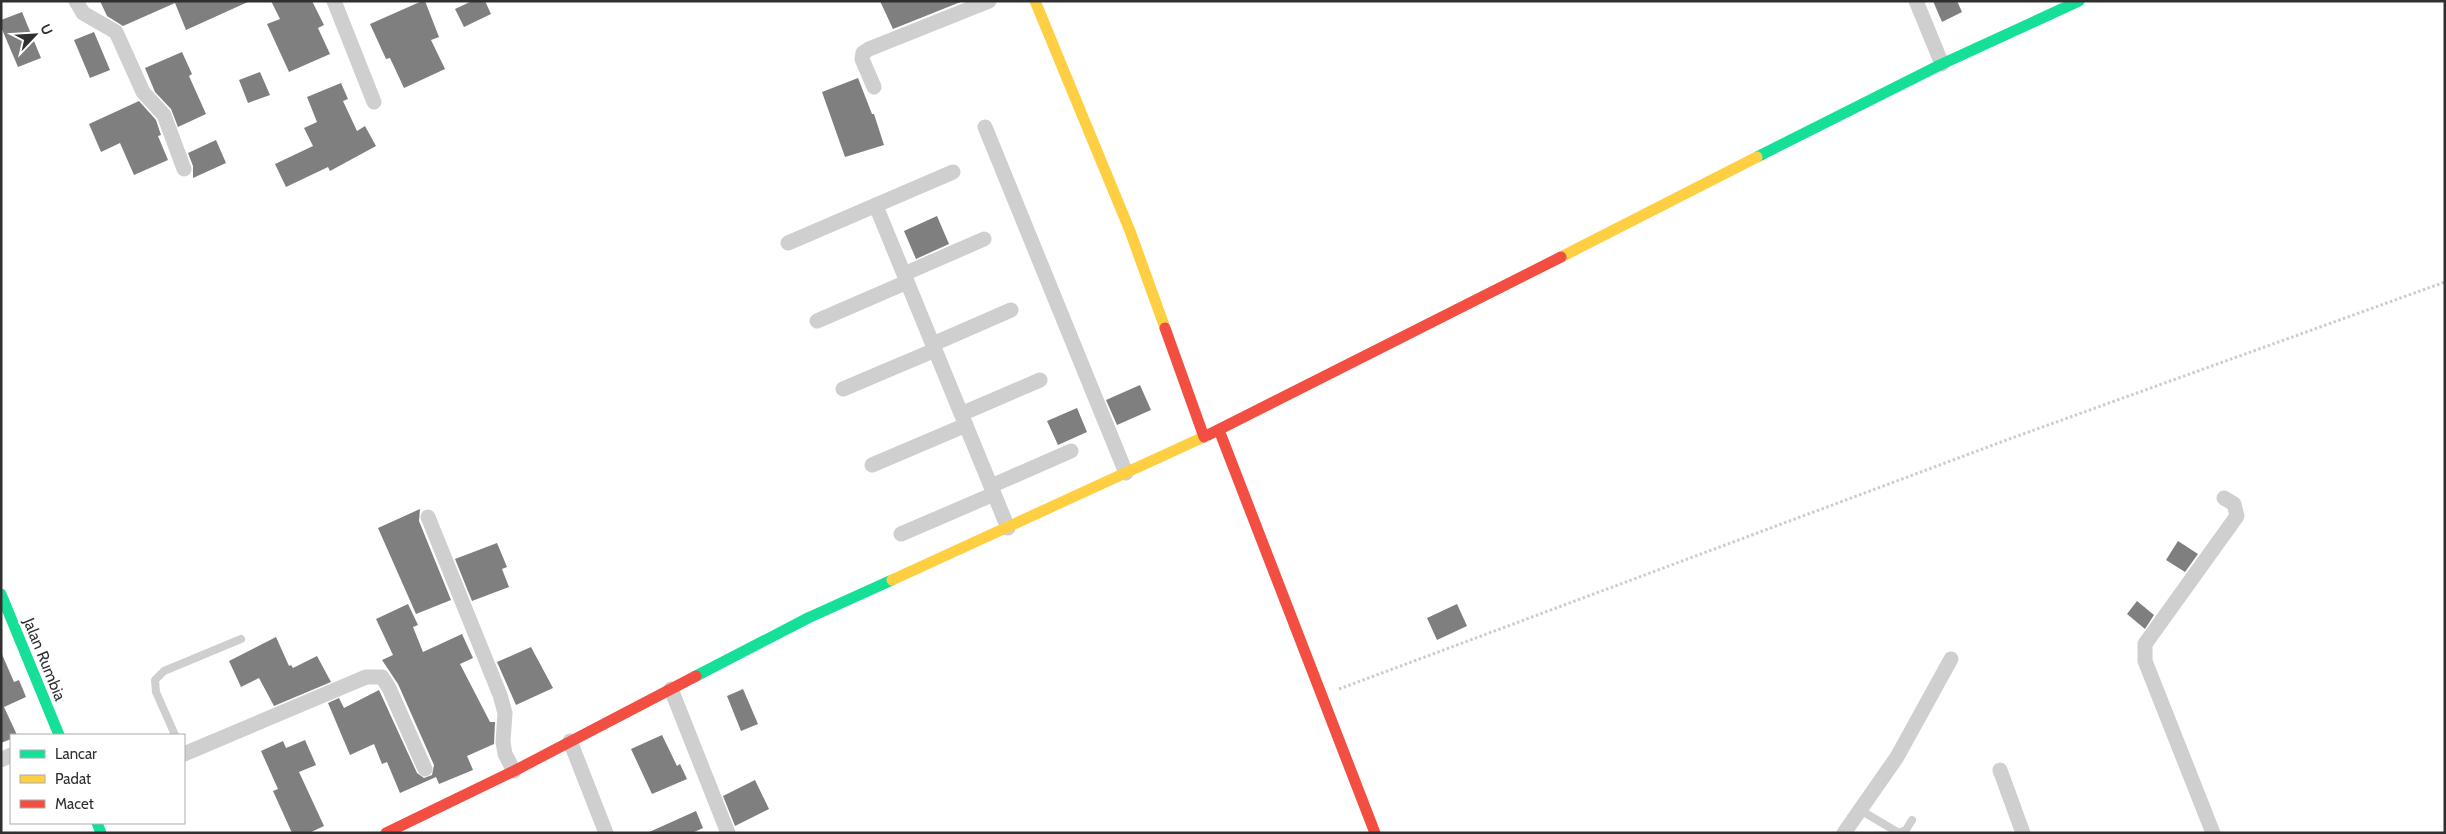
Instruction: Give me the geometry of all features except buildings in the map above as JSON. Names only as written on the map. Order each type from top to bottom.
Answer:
[{"type":"main road","points":[[1035,1],[1130,231],[1204,436]]},
{"type":"main road","points":[[386,833],[514,771],[808,618],[1219,430],[1941,61],[2079,1]]},
{"type":"main road","points":[[1219,430],[1375,833]]},
{"type":"main road","name":"Jalan Rumbia","points":[[1,594],[57,734]]},
{"type":"street","points":[[76,1],[89,17],[116,32],[143,92],[164,115],[184,169]]},
{"type":"street","points":[[334,1],[374,102]]},
{"type":"street","points":[[874,87],[862,59],[863,53],[869,48],[989,1]]},
{"type":"street","points":[[1916,1],[1941,61]]},
{"type":"street","points":[[984,127],[1126,473]]},
{"type":"street","points":[[788,243],[952,172]]},
{"type":"street","points":[[876,206],[1008,528]]},
{"type":"street","points":[[817,321],[984,239]]},
{"type":"street","points":[[843,389],[1011,310]]},
{"type":"street","points":[[872,465],[1040,380]]},
{"type":"street","points":[[901,534],[1071,452]]},
{"type":"street","points":[[2214,833],[2143,652],[2145,644],[2237,516],[2234,504],[2224,498]]},
{"type":"street","points":[[428,517],[500,695],[505,713],[504,748],[514,771]]},
{"type":"street","points":[[1844,833],[1897,757],[1951,658]]},
{"type":"street","points":[[185,754],[366,677],[375,675],[382,677],[389,688],[425,769]]},
{"type":"street","points":[[671,689],[728,833]]},
{"type":"street","points":[[570,741],[606,833]]},
{"type":"street","points":[[2000,770],[2022,833]]},
{"type":"lane","points":[[175,734],[156,692],[155,680],[164,671],[241,639]]},
{"type":"lane","points":[[1860,810],[1899,833],[1906,830],[1912,820]]},
{"type":"path","points":[[1322,695],[2012,438],[2445,282]]},
{"type":"traffic: fast","points":[[1757,157],[1942,64],[2079,1]]},
{"type":"traffic: fast","points":[[696,676],[808,618],[892,580]]},
{"type":"traffic: fast","points":[[1,594],[59,734]]},
{"type":"traffic: fast","points":[[97,824],[101,833]]},
{"type":"traffic: slow","points":[[1035,1],[1130,231],[1165,328]]},
{"type":"traffic: slow","points":[[1561,257],[1757,157]]},
{"type":"traffic: slow","points":[[892,580],[1208,435]]},
{"type":"traffic: jam","points":[[1208,435],[1561,257]]},
{"type":"traffic: jam","points":[[1165,328],[1204,437]]},
{"type":"traffic: jam","points":[[1219,430],[1375,833]]},
{"type":"traffic: jam","points":[[386,833],[514,771],[696,676]]}]
